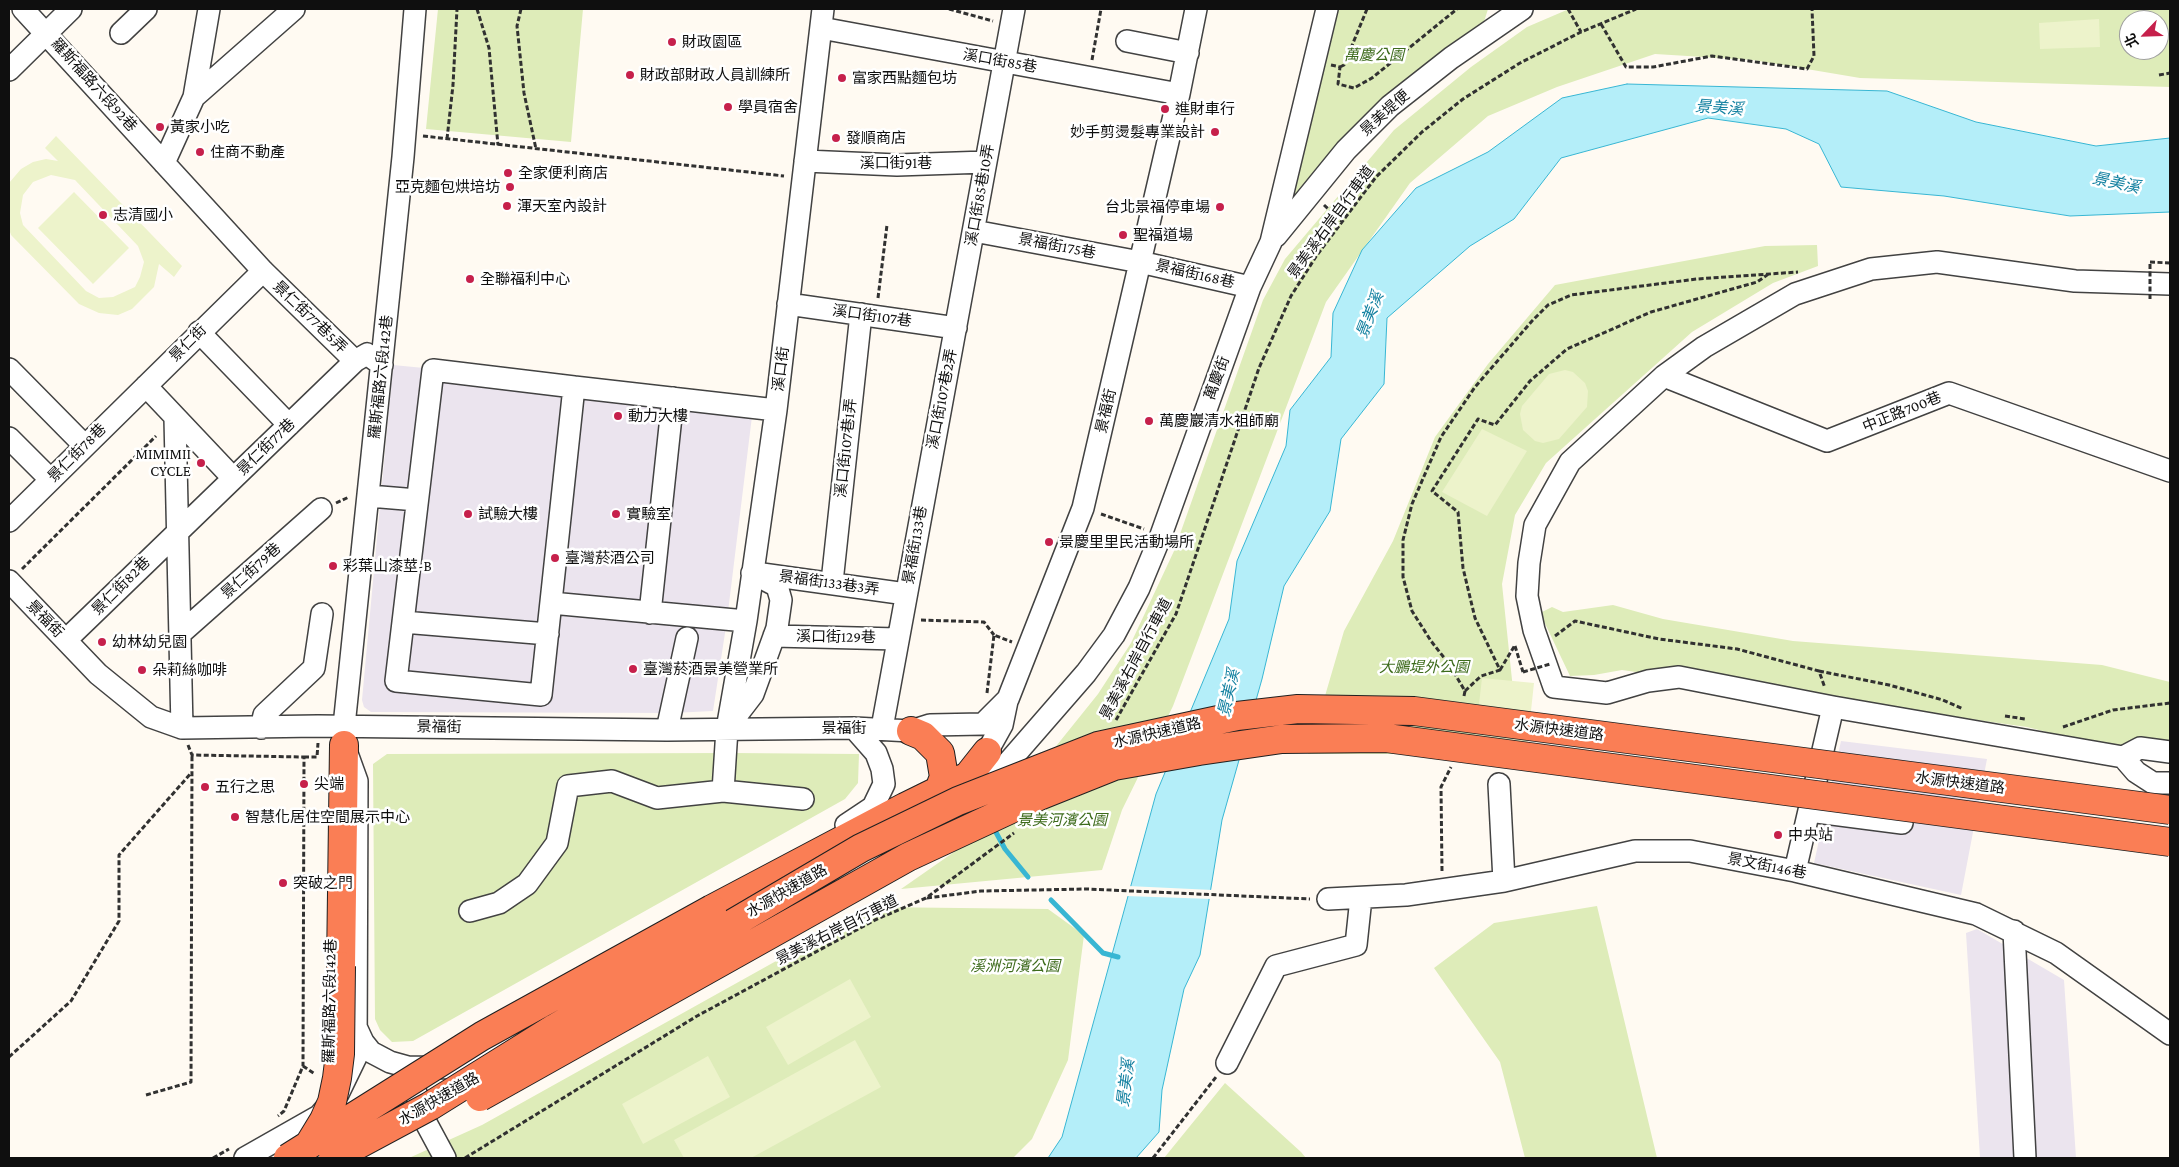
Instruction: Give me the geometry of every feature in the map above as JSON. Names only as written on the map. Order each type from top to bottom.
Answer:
[{"type":"highway","name":"水源快速道路","points":[[333,1158],[430,1106],[555,1028],[760,906],[879,839],[958,800],[1098,746],[1237,716],[1298,709],[1414,712],[2170,810]]},
{"type":"highway","points":[[911,731],[928,739],[940,753],[944,777],[939,790]]},
{"type":"highway","points":[[298,1158],[324,1120],[336,1086],[340,1054],[344,736]]},
{"type":"highway","name":"水源快速道路","points":[[369,1158],[908,858],[1039,796],[1114,766],[1199,750],[1282,739],[1386,738],[2170,842]]},
{"type":"highway","points":[[288,1158],[482,1036],[712,909],[905,807],[968,776],[988,752]]},
{"type":"street","name":"羅斯福路六段92巷","points":[[23,9],[164,163]]},
{"type":"street","points":[[9,70],[71,9]]},
{"type":"street","points":[[120,34],[146,9]]},
{"type":"street","points":[[209,9],[194,97],[164,163],[263,271]]},
{"type":"street","points":[[194,97],[294,9]]},
{"type":"street","name":"羅斯福路六段142巷","points":[[305,1124],[327,1085],[331,1058],[330,781],[344,736],[403,157],[415,9]]},
{"type":"street","name":"景福街","points":[[9,581],[98,674],[151,717],[182,728],[261,728],[344,736],[727,729],[882,728],[911,731],[930,726],[992,725],[1008,699],[1083,508],[1179,94],[1196,9]]},
{"type":"street","name":"萬慶街","points":[[352,1158],[468,1096],[946,826],[972,804],[1086,673],[1114,635],[1139,588],[1161,535],[1250,287],[1271,242],[1327,9]]},
{"type":"street","name":"景美堤便","points":[[1271,242],[1346,150],[1390,106],[1451,58],[1522,9]]},
{"type":"street","name":"溪口街85巷10弄","points":[[956,328],[1012,17]]},
{"type":"street","name":"溪口街85巷","points":[[822,18],[1004,62],[1179,94]]},
{"type":"street","name":"溪口街","points":[[723,791],[727,729],[746,621],[776,410],[822,18]]},
{"type":"street","points":[[1127,41],[1188,53]]},
{"type":"street","name":"溪口街91巷","points":[[805,161],[897,165],[986,162]]},
{"type":"street","name":"景福街175巷","points":[[974,230],[1140,262]]},
{"type":"street","name":"景福街168巷","points":[[1140,262],[1250,287]]},
{"type":"street","points":[[2170,284],[2075,281],[1937,262],[1871,269],[1795,294],[1704,347],[1664,376],[1570,462],[1535,525],[1529,562],[1527,596],[1534,630],[1554,687],[1607,694],[1648,681],[1679,677],[1833,707],[2123,757],[2140,748],[2170,752]]},
{"type":"street","name":"景仁街77巷5弄","points":[[263,271],[354,361],[367,354],[382,365]]},
{"type":"street","name":"景仁街","points":[[146,386],[263,271]]},
{"type":"street","name":"溪口街107巷","points":[[788,304],[956,328]]},
{"type":"street","name":"溪口街107巷1弄","points":[[832,582],[869,315]]},
{"type":"street","name":"溪口街107巷2弄","points":[[928,470],[956,328]]},
{"type":"street","points":[[199,332],[289,425]]},
{"type":"street","name":"景仁街77巷","points":[[176,532],[354,361]]},
{"type":"street","points":[[9,369],[84,445]]},
{"type":"street","points":[[574,387],[541,695],[396,681],[433,370],[776,410]]},
{"type":"street","name":"中正路700巷","points":[[1664,376],[1827,441],[1949,393],[2170,471]]},
{"type":"street","points":[[146,386],[233,478]]},
{"type":"street","name":"景仁街78巷","points":[[10,516],[146,386]]},
{"type":"street","points":[[650,613],[673,398]]},
{"type":"street","points":[[175,418],[176,532],[181,633],[182,728]]},
{"type":"street","points":[[9,438],[50,479]]},
{"type":"street","name":"景福街133巷","points":[[882,728],[928,470]]},
{"type":"street","points":[[369,496],[417,500]]},
{"type":"street","name":"景仁街79巷","points":[[181,633],[320,509]]},
{"type":"street","name":"景仁街82巷","points":[[66,640],[176,532]]},
{"type":"street","name":"景福街133巷3弄","points":[[752,573],[832,582],[906,594]]},
{"type":"street","name":"溪口街129巷","points":[[727,729],[752,694],[774,636],[781,600],[777,586],[752,573]]},
{"type":"street","points":[[551,603],[746,621]]},
{"type":"street","points":[[261,728],[264,716],[314,668],[322,614]]},
{"type":"street","points":[[403,622],[548,634]]},
{"type":"street","name":"溪口街129巷","points":[[774,636],[900,629]]},
{"type":"street","points":[[667,730],[687,638]]},
{"type":"street","points":[[1795,871],[1833,707]]},
{"type":"street","points":[[992,725],[1002,733],[1005,739],[1011,740],[1045,719]]},
{"type":"street","points":[[972,804],[988,752],[992,725]]},
{"type":"street","points":[[408,1067],[862,816],[873,807],[884,784],[882,769],[876,753],[854,728]]},
{"type":"street","name":"羅斯福路六段142巷","points":[[305,1124],[319,1116],[338,1094],[356,1057],[358,781],[344,736]]},
{"type":"street","points":[[2123,757],[2136,772],[2154,783],[2170,783]]},
{"type":"street","points":[[470,911],[499,903],[527,884],[557,842],[568,786],[612,780],[657,798],[723,791],[803,798]]},
{"type":"street","points":[[1500,784],[1504,881]]},
{"type":"street","points":[[1809,811],[1902,823]]},
{"type":"street","name":"景文街146巷","points":[[1328,899],[1361,898],[1442,890],[1504,881],[1634,851],[1690,851],[1795,871],[1976,914],[2014,930],[2056,953],[2170,1034]]},
{"type":"street","points":[[1227,1062],[1276,966],[1356,945],[1361,898]]},
{"type":"street","points":[[2014,930],[2025,1158]]},
{"type":"street","points":[[357,1029],[362,1042],[371,1052],[390,1062],[408,1067],[447,1069],[467,1065],[710,931],[758,932]]},
{"type":"street","points":[[408,1067],[424,1084],[436,1093],[468,1096]]},
{"type":"street","points":[[408,1067],[424,1118],[445,1158]]},
{"type":"street","points":[[238,1153],[305,1124]]},
{"type":"path","points":[[447,139],[453,85],[457,9]]},
{"type":"path","points":[[477,9],[489,48],[498,145]]},
{"type":"path","points":[[521,9],[517,26],[524,93],[536,149]]},
{"type":"path","points":[[949,9],[1012,17]]},
{"type":"path","points":[[1089,78],[1101,9]]},
{"type":"path","points":[[1366,9],[1344,65],[1340,67],[1338,84],[1354,88],[1372,78],[1457,9]]},
{"type":"path","points":[[1568,9],[1581,32]]},
{"type":"path","name":"景美溪右岸自行車道","points":[[1113,726],[1176,614],[1260,368],[1291,296],[1342,222],[1376,178],[1429,126],[1463,99],[1520,63],[1581,32],[1636,9]]},
{"type":"path","points":[[1601,24],[1626,67],[1653,67],[1712,56],[1806,69],[1814,56],[1812,9]]},
{"type":"path","points":[[1315,61],[1340,67]]},
{"type":"path","points":[[2159,75],[2170,73]]},
{"type":"path","points":[[421,136],[783,177],[805,161]]},
{"type":"path","points":[[1323,204],[1342,222]]},
{"type":"path","points":[[869,315],[887,225]]},
{"type":"path","points":[[2150,299],[2150,262],[2170,263]]},
{"type":"path","points":[[1500,670],[1475,618],[1463,568],[1458,512],[1432,491],[1478,419],[1494,425],[1530,381],[1567,349],[1651,312],[1757,282],[1771,272]]},
{"type":"path","points":[[1464,700],[1465,691],[1412,611],[1403,577],[1404,540],[1412,504],[1441,437],[1475,387],[1548,305],[1571,295],[1688,280],[1771,272],[1805,272]]},
{"type":"path","points":[[9,581],[175,418]]},
{"type":"path","points":[[1083,508],[1161,535]]},
{"type":"path","points":[[1547,637],[1552,638],[1575,621],[1659,639],[1737,649],[1818,672],[1889,685],[1943,700],[1968,711]]},
{"type":"path","points":[[900,629],[984,622],[994,635],[1028,648]]},
{"type":"path","points":[[992,725],[994,635]]},
{"type":"path","points":[[1465,691],[1481,676],[1500,670],[1515,645],[1523,672],[1550,664]]},
{"type":"path","points":[[1818,672],[1833,707]]},
{"type":"path","points":[[2059,728],[2113,710],[2170,704]]},
{"type":"path","points":[[2002,716],[2030,720]]},
{"type":"path","points":[[146,1095],[191,1082],[192,755],[182,728]]},
{"type":"path","points":[[192,755],[304,757],[303,1066],[284,1111],[274,1120]]},
{"type":"path","points":[[1442,890],[1441,787],[1453,763]]},
{"type":"path","points":[[9,1057],[71,1001],[118,921],[119,855],[192,771]]},
{"type":"path","name":"景美溪右岸自行車道","points":[[464,1158],[698,1016],[875,920],[926,898],[1017,831]]},
{"type":"path","points":[[926,898],[981,891],[1087,889],[1328,899]]},
{"type":"path","points":[[1153,1158],[1227,1062]]},
{"type":"path","points":[[303,1066],[320,1077]]},
{"type":"path","points":[[213,1158],[238,1153]]},
{"type":"shaded area","name":"臺灣菸酒公司","points":[[393,365],[754,400],[727,620],[713,711],[672,713],[371,712],[364,707],[362,700]]},
{"type":"shaded area","points":[[1841,741],[1987,759],[1961,895],[1814,863]]},
{"type":"shaded area","points":[[1977,929],[2064,980],[2076,1158],[1980,1158],[1966,933]]},
{"type":"green space","points":[[438,9],[583,9],[571,142],[426,129]]},
{"type":"green space","name":"萬慶公園","points":[[1337,9],[1488,9],[1483,25],[1331,153],[1294,196]]},
{"type":"green space","name":"景美河濱公園","points":[[1569,9],[2170,9],[2170,87],[1860,78],[1753,60],[1655,54],[1557,87],[1488,116],[1410,183],[1326,302],[1173,706],[1122,810],[1102,870],[901,889],[977,836],[1057,745],[1098,694],[1131,643],[1174,551],[1263,300],[1285,259],[1394,130],[1471,67],[1527,27]]},
{"type":"green space","points":[[2099,19],[2100,47],[2040,49],[2039,23]]},
{"type":"green space","points":[[56,136],[182,266],[174,277],[159,264],[154,287],[132,309],[118,315],[99,313],[79,304],[11,235],[9,229],[9,183],[21,169],[33,162],[46,159],[58,161],[45,148]],"holes":[[[51,175],[75,180],[138,246],[144,262],[135,287],[113,297],[99,298],[86,291],[23,225],[20,213],[23,195],[33,182]]]},
{"type":"green space","points":[[74,192],[129,248],[93,284],[38,228]]},
{"type":"green space","name":"大鵬堤外公園","points":[[1817,245],[1818,266],[1773,283],[1692,332],[1546,463],[1515,515],[1502,584],[1521,766],[1421,754],[1308,754],[1344,631],[1393,541],[1435,437],[1488,364],[1555,285],[1765,246]]},
{"type":"green space","points":[[1565,370],[1573,372],[1585,383],[1588,391],[1587,407],[1559,439],[1543,443],[1535,441],[1523,430],[1520,414],[1522,406],[1549,374]]},
{"type":"green space","points":[[1482,429],[1527,451],[1487,516],[1442,492]]},
{"type":"green space","points":[[1613,605],[1663,619],[1793,641],[2102,665],[2170,682],[2170,763],[2027,727],[1622,670],[1594,675],[1570,676],[1540,613],[1552,607],[1563,612]]},
{"type":"green space","points":[[1482,678],[1534,683],[1526,757],[1474,748]]},
{"type":"green space","points":[[387,754],[859,754],[858,783],[845,799],[413,1041],[392,1042],[380,1030],[375,1019],[373,764]]},
{"type":"green space","points":[[1597,906],[1657,1158],[1525,1158],[1500,1062],[1434,968],[1494,923]]},
{"type":"green space","name":"溪洲河濱公園","points":[[873,907],[1048,909],[1084,935],[1068,1060],[1032,1139],[1013,1158],[409,1158],[482,1125]]},
{"type":"green space","points":[[850,979],[871,1017],[788,1065],[766,1027]]},
{"type":"green space","points":[[855,1040],[881,1087],[751,1158],[684,1158],[674,1140]]},
{"type":"green space","points":[[708,1056],[730,1097],[643,1144],[622,1104]]},
{"type":"green space","points":[[1225,1083],[1301,1152],[1306,1158],[1164,1158]]},
{"type":"water","name":"景美溪","points":[[1627,84],[1887,91],[1976,122],[2096,146],[2170,138],[2170,212],[2070,216],[1944,196],[1841,187],[1819,144],[1786,129],[1708,118],[1561,158],[1514,219],[1470,246],[1387,318],[1384,384],[1341,439],[1330,511],[1284,586],[1262,679],[1222,820],[1200,955],[1184,989],[1162,1090],[1159,1132],[1136,1158],[1048,1158],[1062,1137],[1156,794],[1229,619],[1237,561],[1286,446],[1290,410],[1331,357],[1333,313],[1362,250],[1416,188],[1488,152],[1562,98]]},
{"type":"pier","points":[[1128,886],[1213,890],[1212,899],[1126,896]]},
{"type":"waterway","points":[[992,825],[1005,849],[1028,877]]},
{"type":"waterway","points":[[1051,900],[1103,953],[1118,957]]},
{"type":"place","name":"財政園區","points":[[672,42]]},
{"type":"place","name":"財政部財政人員訓練所","points":[[630,75]]},
{"type":"place","name":"富家西點麵包坊","points":[[842,78]]},
{"type":"place","name":"學員宿舍","points":[[728,107]]},
{"type":"place","name":"進財車行","points":[[1165,109]]},
{"type":"place","name":"黃家小吃","points":[[160,127]]},
{"type":"place","name":"妙手剪燙髮專業設計","points":[[1215,132]]},
{"type":"place","name":"發順商店","points":[[836,138]]},
{"type":"place","name":"住商不動產","points":[[200,152]]},
{"type":"place","name":"全家便利商店","points":[[508,173]]},
{"type":"place","name":"亞克麵包烘培坊","points":[[510,187]]},
{"type":"place","name":"渾天室內設計","points":[[507,206]]},
{"type":"place","name":"台北景福停車場","points":[[1220,207]]},
{"type":"place","name":"志清國小","points":[[103,215]]},
{"type":"place","name":"聖福道場","points":[[1123,235]]},
{"type":"place","name":"全聯福利中心","points":[[470,279]]},
{"type":"place","name":"動力大樓","points":[[618,416]]},
{"type":"place","name":"萬慶巖清水祖師廟","points":[[1149,421]]},
{"type":"place","name":"MIMIMII CYCLE","points":[[201,463]]},
{"type":"place","name":"試驗大樓","points":[[468,514]]},
{"type":"place","name":"實驗室","points":[[616,514]]},
{"type":"place","name":"景慶里里民活動場所","points":[[1049,542]]},
{"type":"place","name":"臺灣菸酒公司","points":[[555,558]]},
{"type":"place","name":"彩葉山漆莖-B","points":[[333,566]]},
{"type":"place","name":"幼林幼兒園","points":[[102,642]]},
{"type":"place","name":"臺灣菸酒景美營業所","points":[[633,669]]},
{"type":"place","name":"朵莉絲咖啡","points":[[142,670]]},
{"type":"place","name":"尖端","points":[[304,784]]},
{"type":"place","name":"五行之思","points":[[205,787]]},
{"type":"place","name":"智慧化居住空間展示中心","points":[[235,817]]},
{"type":"place","name":"中央站","points":[[1778,835]]},
{"type":"place","name":"突破之門","points":[[283,883]]}]
